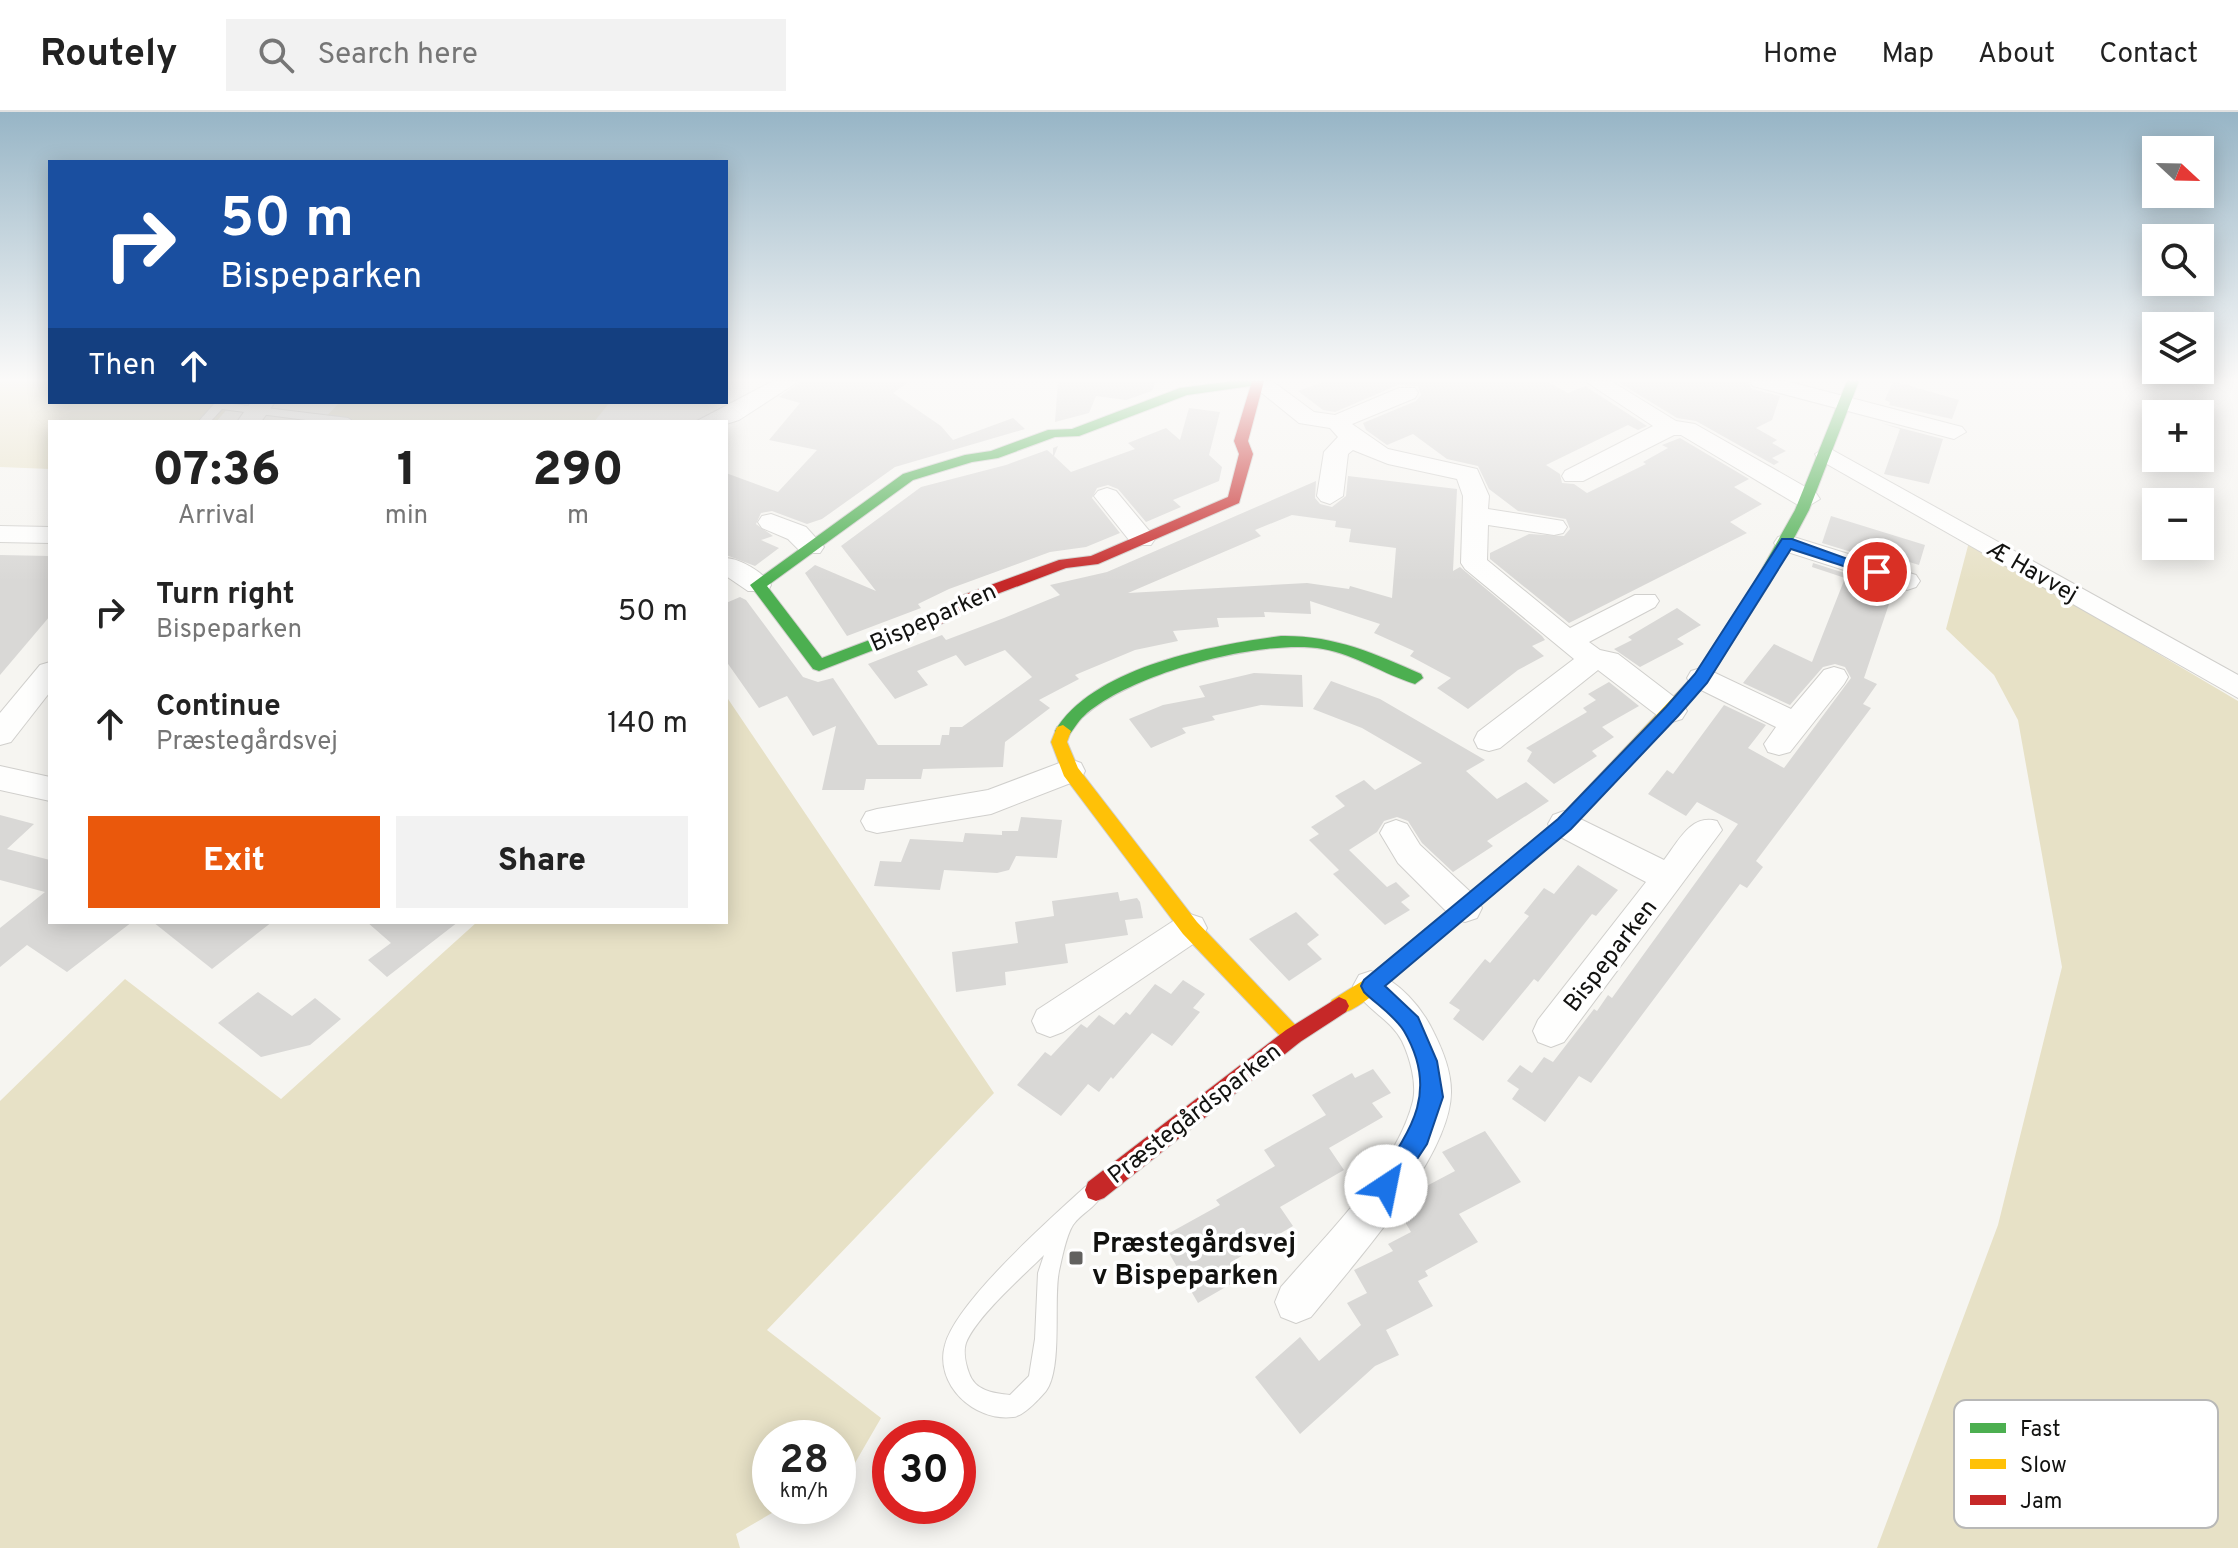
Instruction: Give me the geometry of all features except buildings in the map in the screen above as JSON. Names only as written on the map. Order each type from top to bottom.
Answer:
[{"type":"street","points":[[758,585],[908,477],[1012,448]]},
{"type":"street","name":"Bispeparken","points":[[729,566],[758,585],[819,665],[943,617],[963,601],[1064,563],[1093,561],[1234,500],[1246,454],[1244,448]]},
{"type":"street","points":[[1330,496],[1337,448]]},
{"type":"street","points":[[1369,448],[1385,458],[1441,466],[1468,474],[1476,496],[1473,515],[1474,563],[1568,641],[1593,659],[1608,661],[1672,711]]},
{"type":"street","points":[[1574,476],[1629,448]]},
{"type":"street","points":[[1720,448],[1807,499]]},
{"type":"street","points":[[1296,1302],[1369,1210],[1419,1137],[1433,1097],[1427,1061],[1411,1023],[1371,986],[1564,824],[1701,678],[1787,543],[1829,448]]},
{"type":"street","name":"Æ Havvej","points":[[1827,454],[2238,688]]},
{"type":"street","points":[[1107,496],[1142,539]]},
{"type":"street","points":[[1473,515],[1554,527]]},
{"type":"street","points":[[771,522],[797,533],[811,547]]},
{"type":"street","points":[[0,534],[48,535]]},
{"type":"street","points":[[1787,543],[1907,581]]},
{"type":"street","points":[[1568,641],[1645,601]]},
{"type":"street","name":"Præstegårdsparken","points":[[1293,1036],[1190,928],[1070,771],[1059,742],[1069,717],[1087,702],[1244,644],[1283,639],[1340,647],[1415,678]]},
{"type":"street","points":[[1489,740],[1593,659]]},
{"type":"street","points":[[0,734],[48,674]]},
{"type":"street","points":[[1701,678],[1788,734],[1834,677]]},
{"type":"street","points":[[877,821],[991,802],[1070,771]]},
{"type":"street","points":[[0,778],[48,789]]},
{"type":"street","name":"Bispeparken","points":[[1564,824],[1668,878]]},
{"type":"street","name":"Bispeparken","points":[[1551,1031],[1706,830]]},
{"type":"street","points":[[1396,833],[1409,854],[1465,908]]},
{"type":"street","points":[[1050,1021],[1190,928]]},
{"type":"street","name":"Præstegårdsparken","points":[[1096,1190],[1293,1036],[1371,986]]},
{"type":"lane","points":[[1065,1219],[1048,1273],[1046,1339],[1039,1382],[1014,1406],[989,1405],[965,1391],[955,1366],[955,1342],[980,1308],[1065,1219],[1096,1190]]},
{"type":"shaded area","points":[[0,448],[48,448],[48,469],[0,467]]},
{"type":"shaded area","points":[[1969,542],[2238,701],[2238,1548],[1877,1548],[1998,1225],[2062,967],[2018,720],[1994,675],[1946,629]]},
{"type":"shaded area","points":[[728,699],[994,1093],[767,1330],[881,1418],[872,1420],[872,1434],[856,1461],[856,1420],[752,1420],[753,1524],[736,1534],[740,1548],[0,1548],[0,1101],[125,979],[281,1099],[475,924],[728,924]]},
{"type":"traffic: fast","points":[[912,629],[819,665],[758,585],[908,477],[1012,448]]},
{"type":"traffic: fast","points":[[1762,583],[1802,510],[1828,448]]},
{"type":"traffic: fast","points":[[1063,731],[1077,712],[1102,694],[1172,665],[1248,646],[1281,642],[1320,643],[1362,655],[1415,678]]},
{"type":"traffic: slow","points":[[1339,1006],[1371,986],[1564,824],[1701,678],[1762,583]]},
{"type":"traffic: slow","points":[[1063,731],[1059,742],[1070,771],[1190,928],[1293,1036]]},
{"type":"traffic: jam","points":[[912,629],[943,617],[963,601],[1064,563],[1093,561],[1234,500],[1246,454],[1244,448]]},
{"type":"traffic: jam","points":[[1096,1190],[1293,1036],[1339,1006]]},
{"type":"place","name":"Præstegårdsvej v Bispeparken","points":[[1076,1258]]},
{"type":"route","points":[[1386,1186],[1419,1137],[1433,1097],[1427,1061],[1411,1023],[1371,986],[1564,824],[1672,711],[1701,678],[1787,543],[1877,572]]}]
